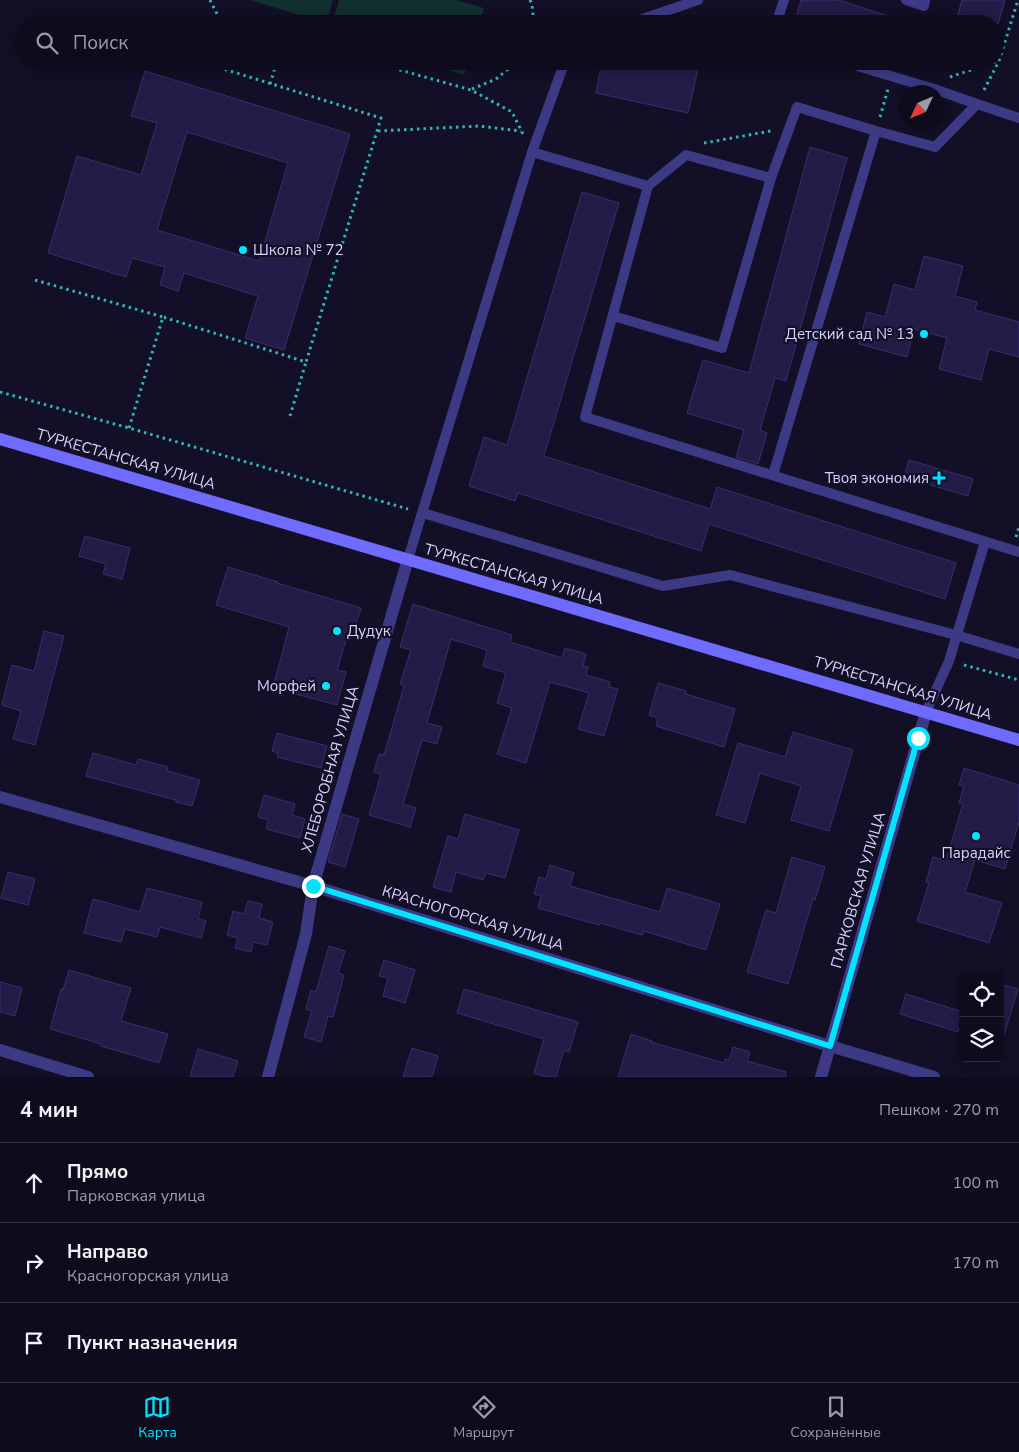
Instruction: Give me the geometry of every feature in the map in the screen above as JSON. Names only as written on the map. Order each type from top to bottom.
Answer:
[{"type":"main road","name":"ТУРКЕСТАНСКАЯ УЛИЦА","points":[[0,439],[1019,740]]},
{"type":"street","name":"ХЛЕБОРОБНАЯ УЛИЦА","points":[[268,1077],[306,934],[313,886],[408,559]]},
{"type":"street","name":"ПАРКОВСКАЯ УЛИЦА","points":[[821,1077],[926,712]]},
{"type":"street","name":"КРАСНОГОРСКАЯ УЛИЦА","points":[[0,797],[313,886],[934,1077]]},
{"type":"street","points":[[0,1050],[88,1077]]},
{"type":"lane","points":[[654,15],[698,0]]},
{"type":"lane","points":[[779,15],[784,0]]},
{"type":"lane","points":[[906,0],[924,6],[926,0]]},
{"type":"lane","points":[[408,559],[532,152],[562,70]]},
{"type":"lane","points":[[870,70],[919,85]]},
{"type":"lane","points":[[944,93],[1019,118]]},
{"type":"lane","points":[[613,316],[722,348],[771,178],[797,107],[935,147],[977,104]]},
{"type":"lane","points":[[773,474],[876,131]]},
{"type":"lane","points":[[532,152],[648,186]]},
{"type":"lane","points":[[771,178],[686,155],[648,186],[585,418],[773,474],[1019,552]]},
{"type":"lane","points":[[423,513],[663,586],[730,574],[956,635],[1019,654]]},
{"type":"lane","points":[[926,712],[949,661],[984,542]]},
{"type":"path","points":[[210,0],[218,15]]},
{"type":"path","points":[[530,0],[533,15]]},
{"type":"path","points":[[1004,45],[1018,0]]},
{"type":"path","points":[[226,70],[381,118],[290,416]]},
{"type":"path","points":[[270,84],[274,70]]},
{"type":"path","points":[[400,70],[471,90],[512,112],[532,152]]},
{"type":"path","points":[[471,90],[496,79],[507,70]]},
{"type":"path","points":[[925,85],[971,70]]},
{"type":"path","points":[[977,104],[994,70]]},
{"type":"path","points":[[876,131],[892,77]]},
{"type":"path","points":[[377,131],[479,126],[522,131]]},
{"type":"path","points":[[686,155],[700,143],[789,128]]},
{"type":"path","points":[[35,280],[306,362]]},
{"type":"path","points":[[129,428],[163,318]]},
{"type":"path","points":[[0,392],[423,513]]},
{"type":"path","points":[[949,661],[1019,680]]},
{"type":"green space","points":[[250,0],[333,0],[328,15],[300,15]]},
{"type":"green space","points":[[339,0],[456,0],[484,8],[482,15],[335,15]]},
{"type":"green space","points":[[448,70],[465,70],[464,75]]},
{"type":"building","points":[[801,0],[838,0],[885,15],[797,15]]},
{"type":"building","points":[[962,0],[1005,0],[1001,15],[958,15]]},
{"type":"building","points":[[600,70],[698,70],[688,113],[596,93]]},
{"type":"building","points":[[145,71],[350,134],[284,350],[245,338],[258,296],[184,273],[178,291],[160,285],[165,267],[132,258],[126,277],[48,253],[77,156],[141,175],[157,123],[131,116]],"holes":[[[187,132],[288,163],[259,261],[157,230]]]},
{"type":"building","points":[[810,147],[847,158],[786,381],[775,378],[760,430],[767,433],[758,464],[736,457],[744,430],[687,413],[703,360],[749,373]]},
{"type":"building","points":[[582,192],[619,203],[544,456],[710,509],[717,487],[956,563],[945,599],[709,524],[701,551],[518,493],[515,501],[469,486],[484,437],[507,445]]},
{"type":"building","points":[[924,256],[963,266],[955,296],[977,302],[975,310],[1019,322],[1019,357],[989,349],[981,380],[939,369],[947,338],[914,329],[907,357],[859,344],[867,312],[885,317],[894,284],[915,290]]},
{"type":"building","name":"Твоя экономия","points":[[909,460],[973,479],[968,496],[904,477]]},
{"type":"building","points":[[85,536],[130,548],[122,579],[103,574],[106,564],[79,556]]},
{"type":"building","points":[[228,567],[361,608],[353,634],[348,633],[337,670],[346,672],[337,705],[273,688],[289,627],[216,605]]},
{"type":"building","points":[[413,604],[512,635],[510,642],[562,658],[565,648],[586,654],[583,666],[588,667],[586,675],[610,682],[609,687],[618,689],[604,736],[578,729],[589,693],[550,682],[526,763],[497,754],[512,708],[497,703],[506,673],[483,666],[487,650],[451,639],[427,723],[442,727],[437,744],[422,740],[403,804],[416,808],[410,827],[369,815],[381,774],[374,772],[379,754],[384,755],[404,686],[400,684],[411,650],[400,647]]},
{"type":"building","points":[[44,631],[64,636],[35,745],[13,739],[21,711],[2,705],[12,665],[34,671]]},
{"type":"building","points":[[658,683],[735,709],[724,747],[656,726],[658,718],[649,715]]},
{"type":"building","points":[[793,732],[853,750],[829,831],[791,820],[801,786],[760,773],[745,823],[716,815],[738,743],[785,757]]},
{"type":"building","points":[[277,733],[327,746],[321,768],[277,757],[278,753],[272,751]]},
{"type":"building","points":[[93,753],[136,765],[138,759],[168,767],[167,771],[200,780],[192,806],[86,776]]},
{"type":"building","points":[[964,768],[1019,785],[1019,822],[1005,869],[975,860],[965,892],[1002,903],[989,943],[917,921],[929,883],[926,882],[933,857],[946,860],[963,804],[959,803],[964,786],[959,785]]},
{"type":"building","points":[[264,795],[295,804],[292,815],[305,819],[300,838],[266,829],[268,820],[258,817]]},
{"type":"building","points":[[342,814],[359,819],[345,867],[328,862]]},
{"type":"building","points":[[465,814],[519,830],[505,878],[486,873],[483,880],[456,872],[451,892],[433,887],[448,836],[458,839]]},
{"type":"building","points":[[792,857],[825,867],[815,900],[813,899],[788,984],[747,972],[766,910],[776,913]]},
{"type":"building","points":[[550,865],[574,873],[570,886],[660,912],[667,888],[720,904],[706,950],[644,931],[642,935],[538,908],[541,896],[534,894],[539,877],[546,879]]},
{"type":"building","points":[[8,872],[35,879],[28,905],[1,898]]},
{"type":"building","points":[[147,888],[202,902],[198,919],[206,921],[201,938],[160,927],[157,937],[125,929],[121,942],[84,933],[93,899],[140,912]]},
{"type":"building","points":[[248,901],[262,904],[259,918],[273,922],[267,945],[253,942],[251,952],[235,948],[238,938],[227,935],[233,911],[244,914]]},
{"type":"building","points":[[329,946],[345,951],[338,973],[344,975],[333,1017],[328,1016],[321,1042],[304,1037],[312,1011],[306,1009],[311,990],[316,992]]},
{"type":"building","points":[[384,960],[415,970],[405,1003],[383,996],[388,978],[379,976]]},
{"type":"building","points":[[69,970],[131,988],[121,1021],[168,1034],[159,1063],[50,1029],[61,989],[63,990]]},
{"type":"building","points":[[0,982],[22,988],[15,1016],[0,1012]]},
{"type":"building","points":[[1004,985],[1018,989],[1004,1035]]},
{"type":"building","points":[[464,989],[578,1022],[569,1052],[564,1050],[556,1077],[546,1077],[534,1073],[544,1039],[457,1013]]},
{"type":"building","points":[[906,994],[959,1011],[959,1029],[958,1032],[900,1014]]},
{"type":"building","points":[[631,1034],[651,1042],[724,1063],[725,1059],[729,1060],[733,1047],[750,1052],[747,1061],[786,1072],[786,1077],[618,1077]]},
{"type":"building","points":[[412,1048],[438,1056],[432,1077],[403,1077]]},
{"type":"building","points":[[198,1049],[238,1061],[233,1077],[190,1077]]},
{"type":"place","name":"Школа № 72","points":[[243,250]]},
{"type":"place","name":"Детский сад № 13","points":[[924,334]]},
{"type":"place","name":"Твоя экономия","points":[[939,478]]},
{"type":"place","name":"Дудук","points":[[337,631]]},
{"type":"place","name":"Морфей","points":[[326,686]]},
{"type":"place","name":"Парадайс","points":[[976,836]]},
{"type":"route","points":[[313,886],[830,1046],[918,738]]}]
